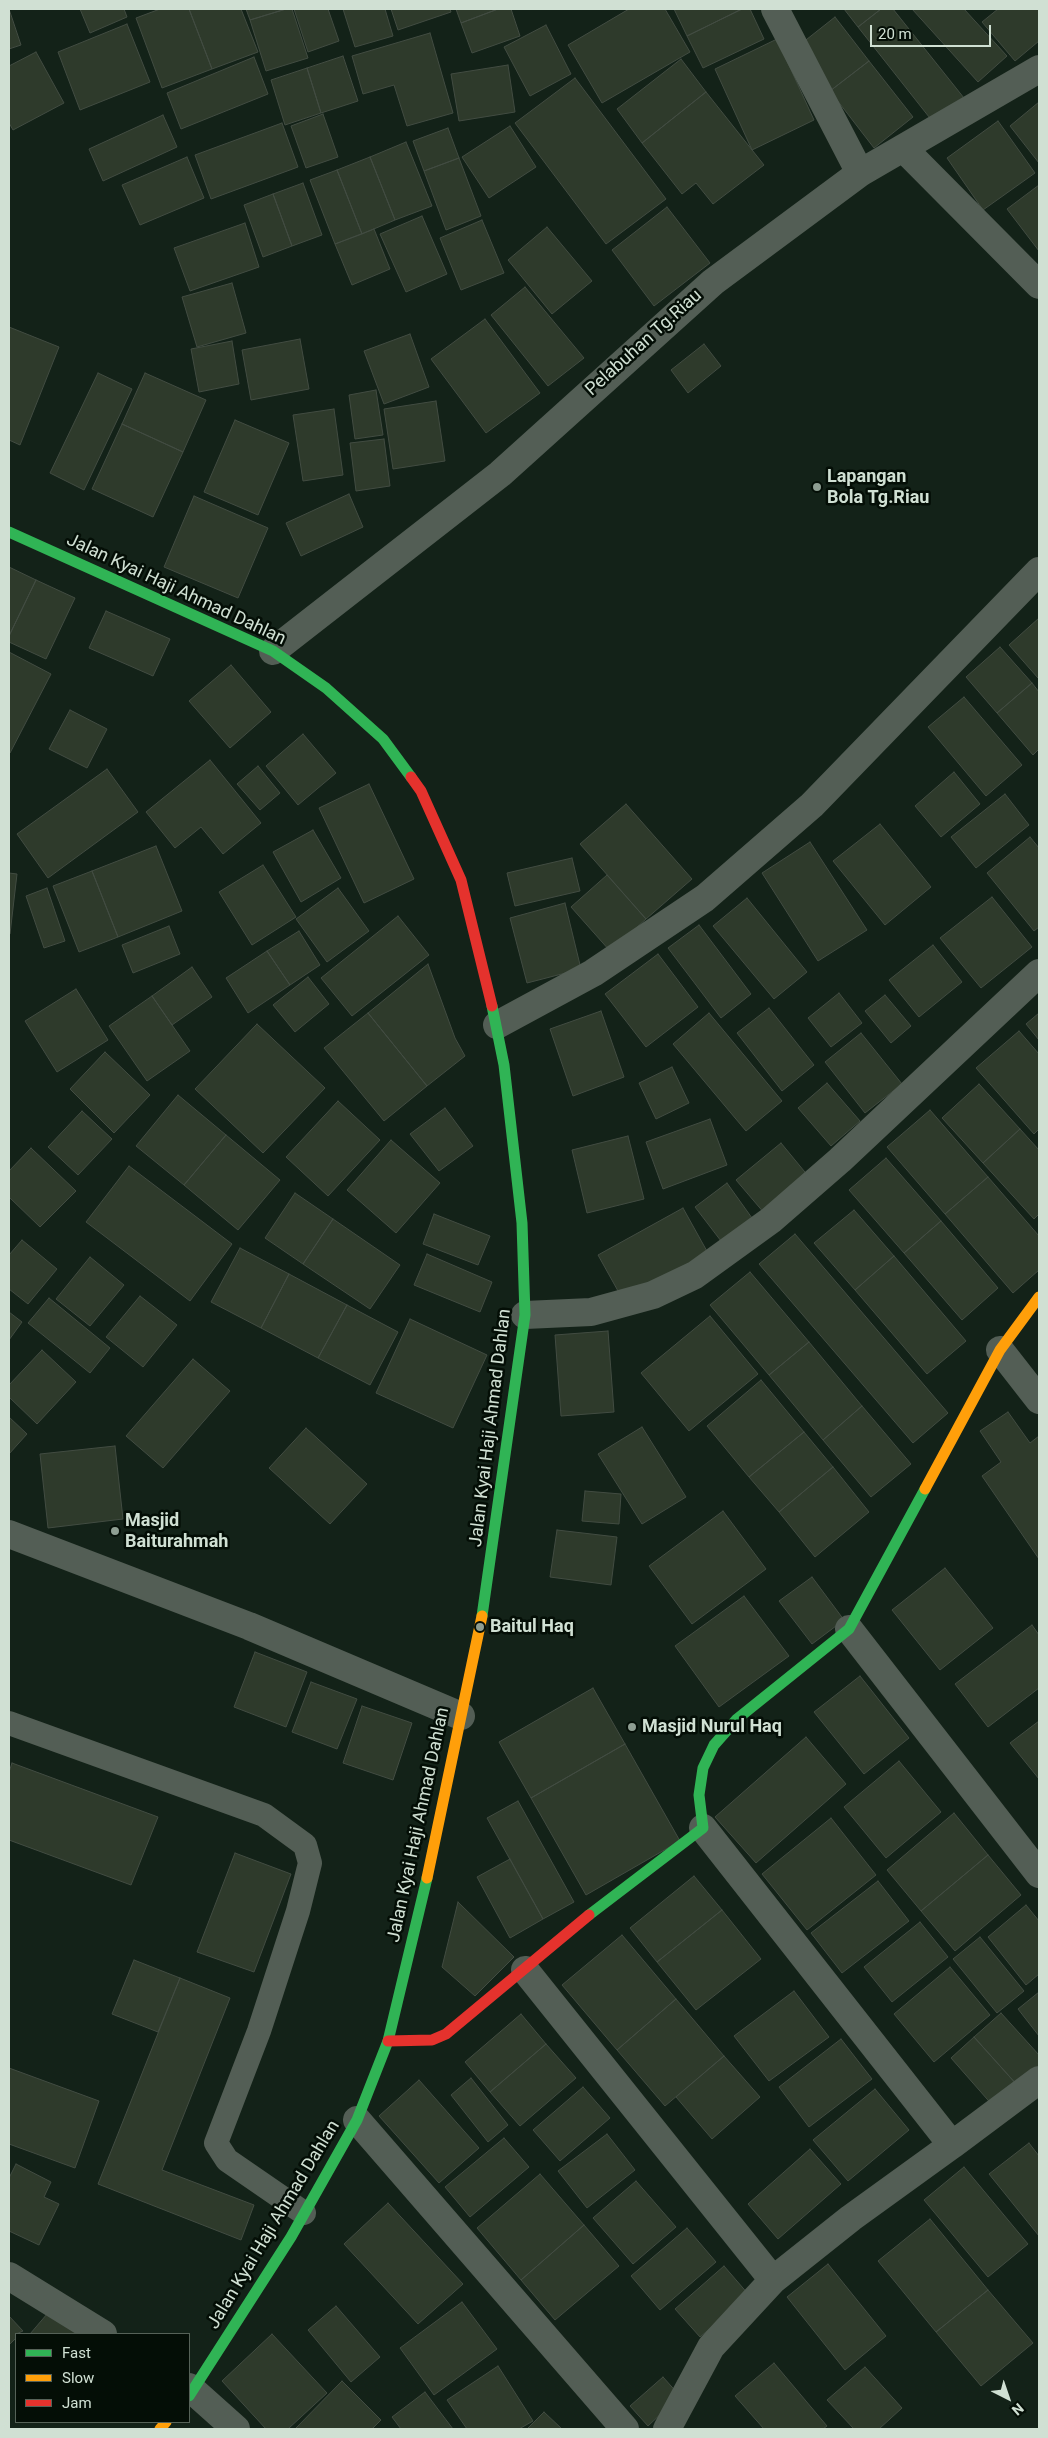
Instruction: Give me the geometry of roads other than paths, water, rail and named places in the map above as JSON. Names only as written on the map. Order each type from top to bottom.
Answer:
[{"type":"main road","name":"Jalan Kyai Haji Ahmad Dahlan","points":[[9,532],[273,652],[326,688],[383,739],[421,791],[461,880],[497,1025],[504,1065],[522,1223],[525,1316],[485,1603],[427,1879],[388,2041],[357,2120],[304,2213],[190,2391]]},
{"type":"main road","points":[[388,2041],[432,2040],[446,2034],[576,1926],[703,1828],[699,1795],[703,1768],[714,1745],[737,1719],[849,1629],[1000,1350],[1039,1297]]},
{"type":"street","points":[[775,9],[860,174]]},
{"type":"street","name":"Pelabuhan Tg.Riau","points":[[273,652],[500,474],[713,282],[860,174],[1039,69]]},
{"type":"street","points":[[904,149],[1039,285]]},
{"type":"street","points":[[497,1025],[593,973],[705,898],[812,804],[1039,572]]},
{"type":"street","points":[[525,1316],[591,1312],[653,1295],[695,1275],[771,1220],[840,1160],[1039,973]]},
{"type":"street","points":[[1000,1350],[1039,1400]]},
{"type":"street","points":[[9,1534],[249,1626],[461,1716]]},
{"type":"street","points":[[849,1629],[1039,1874]]},
{"type":"street","points":[[703,1828],[952,2145]]},
{"type":"street","points":[[525,1970],[773,2280]]},
{"type":"street","points":[[667,2429],[711,2347],[773,2280],[851,2218],[1039,2080]]},
{"type":"street","points":[[357,2120],[625,2429]]},
{"type":"street","points":[[9,2276],[101,2333]]},
{"type":"street","points":[[190,2391],[236,2429]]},
{"type":"lane","points":[[9,1723],[264,1815],[305,1845],[310,1863],[298,1911],[259,2031],[216,2143],[227,2160],[304,2213]]},
{"type":"place","name":"Lapangan Bola Tg.Riau","points":[[817,487]]},
{"type":"place","name":"Masjid Baiturahmah","points":[[115,1531]]},
{"type":"place","name":"Baitul Haq","points":[[480,1627]]},
{"type":"place","name":"Masjid Nurul Haq","points":[[632,1727]]}]
